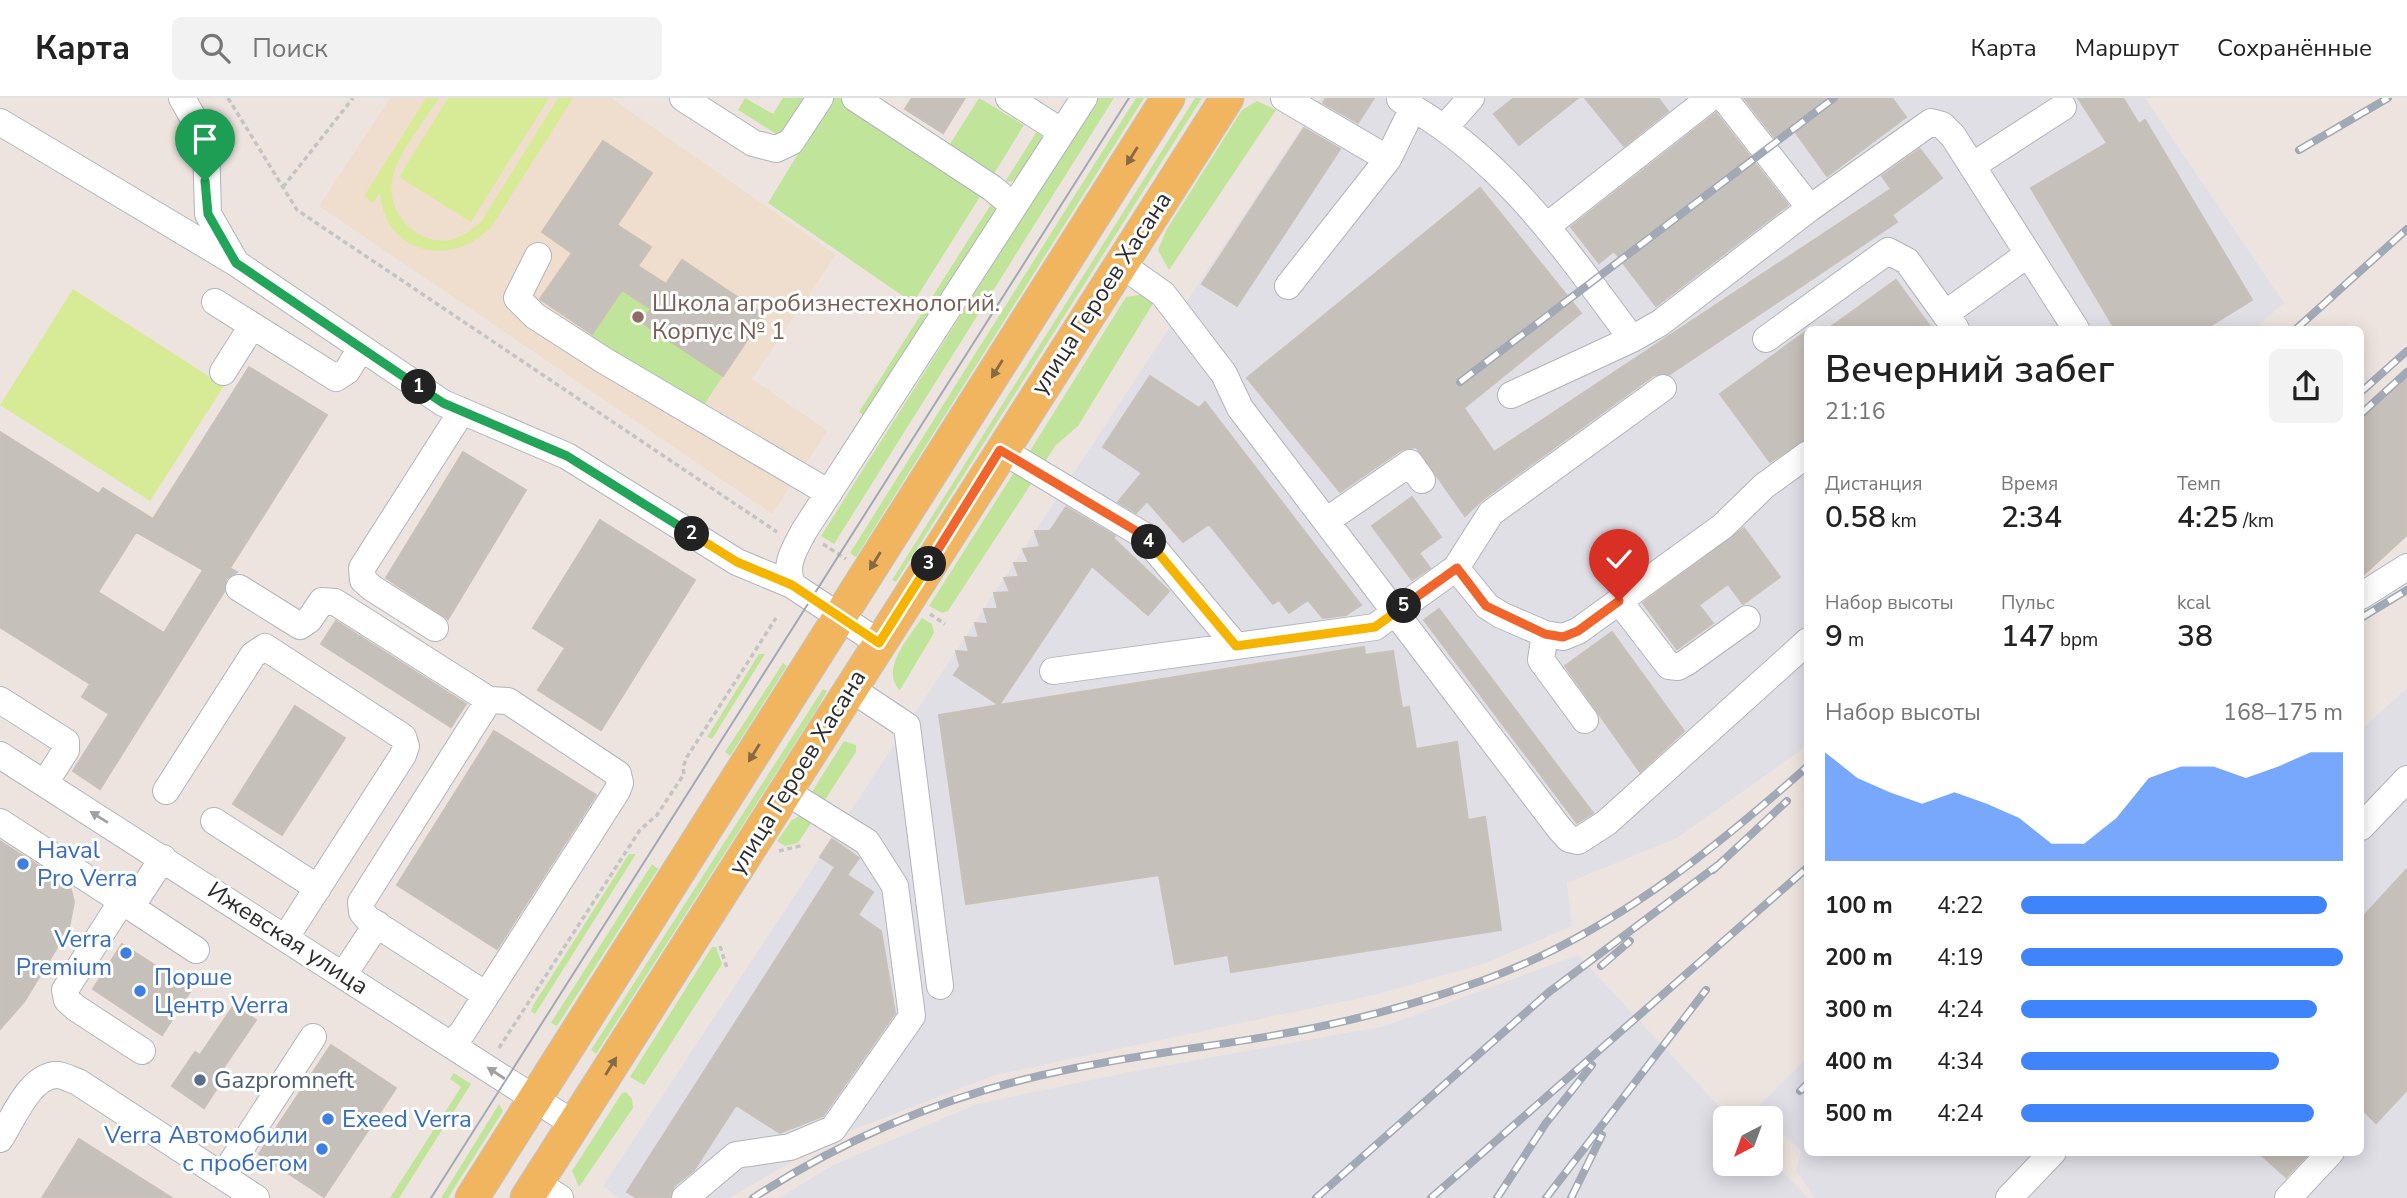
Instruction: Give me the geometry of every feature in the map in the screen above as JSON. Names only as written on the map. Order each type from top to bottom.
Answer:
[{"type":"main road","name":"улица Героев Хасана","points":[[472,1198],[1168,98]]},
{"type":"main road","name":"улица Героев Хасана","points":[[541,1193],[574,1124],[1119,263],[1227,98]]},
{"type":"street","points":[[182,98],[206,141],[208,214],[236,263]]},
{"type":"street","points":[[683,98],[753,144],[776,149],[791,142],[820,98]]},
{"type":"street","points":[[1009,98],[1062,132]]},
{"type":"street","points":[[792,585],[787,573],[790,557],[1084,98]]},
{"type":"street","points":[[1284,98],[1388,159]]},
{"type":"street","points":[[1445,127],[1471,98]]},
{"type":"street","points":[[1547,226],[1710,98]]},
{"type":"street","points":[[1724,98],[1810,208]]},
{"type":"street","points":[[871,102],[1014,206]]},
{"type":"street","points":[[1288,286],[1388,159],[1406,103],[1445,127],[1482,156],[1547,226],[1632,339]]},
{"type":"street","points":[[1972,166],[2063,107]]},
{"type":"street","points":[[0,122],[236,263],[443,403],[567,456],[737,562],[792,585],[879,643]]},
{"type":"street","points":[[1511,395],[1632,339],[1660,323],[1810,208],[1931,122],[1942,125],[1952,136],[2074,326]]},
{"type":"street","points":[[1766,338],[1888,251],[1907,261],[1951,322],[2028,254]]},
{"type":"street","points":[[538,256],[517,298],[536,316],[605,361],[829,493]]},
{"type":"street","points":[[1119,263],[1163,294],[1224,374],[1240,408],[1569,839],[1578,841],[1606,823],[1804,645]]},
{"type":"street","points":[[215,302],[336,378],[347,371],[361,348]]},
{"type":"street","points":[[223,372],[252,326]]},
{"type":"street","points":[[1053,671],[1375,627],[1457,568],[1491,513],[1663,388]]},
{"type":"street","points":[[435,628],[372,588],[363,580],[362,568],[462,411]]},
{"type":"street","points":[[1000,450],[1143,535],[1236,646]]},
{"type":"street","points":[[1457,568],[1486,606],[1545,634],[1563,637],[1578,631],[1723,526],[1764,486],[1804,457]]},
{"type":"street","points":[[1326,522],[1410,463],[1422,480]]},
{"type":"street","points":[[2364,594],[2407,567]]},
{"type":"street","points":[[239,588],[300,626],[309,620],[322,601],[335,602],[489,700],[508,701],[618,774],[620,783],[486,995],[451,1044]]},
{"type":"street","points":[[1619,601],[1669,666],[1678,667],[1687,662],[1747,619]]},
{"type":"street","points":[[1545,634],[1541,660],[1585,720]]},
{"type":"street","points":[[166,791],[258,649],[265,647],[395,729],[403,737],[406,747],[286,937]]},
{"type":"street","points":[[850,688],[907,726],[940,986]]},
{"type":"street","points":[[486,995],[377,924],[362,912],[361,902],[489,700]]},
{"type":"street","points":[[0,701],[66,742],[66,750],[45,783]]},
{"type":"street","name":"Ижевская улица","points":[[0,755],[574,1124]]},
{"type":"street","points":[[2364,824],[2407,779]]},
{"type":"street","points":[[685,1198],[736,1155],[790,1147],[833,1129],[912,1016],[895,886],[867,842],[785,791]]},
{"type":"street","points":[[214,821],[318,888]]},
{"type":"street","points":[[0,822],[196,950]]},
{"type":"street","points":[[142,1051],[76,1008],[67,1000],[65,990],[126,904],[163,858]]},
{"type":"street","points":[[344,975],[377,924]]},
{"type":"street","points":[[223,1176],[313,1037]]},
{"type":"street","points":[[0,1139],[33,1088],[43,1079],[58,1075],[78,1082],[256,1198]]},
{"type":"street","points":[[2009,1198],[2049,1156]]},
{"type":"street","points":[[2288,1198],[2327,1156]]},
{"type":"path","points":[[228,98],[297,209],[779,533]]},
{"type":"path","points":[[283,187],[340,119],[353,98]]},
{"type":"path","points":[[926,612],[945,624]]},
{"type":"path","points":[[496,1053],[640,830],[657,815],[684,774],[682,767],[687,757],[776,618]]},
{"type":"shaded area","name":"Школа агробизнестехнологий. Корпус № 1","points":[[390,98],[611,98],[836,255],[752,379],[828,431],[772,514],[319,206]]},
{"type":"shaded area","points":[[1321,98],[2145,98],[2284,303],[2257,326],[1804,326],[1804,748],[1677,838],[1567,883],[1572,926],[1486,963],[1374,995],[995,1075],[837,1136],[729,1198],[619,1198],[603,1186]]},
{"type":"shaded area","points":[[2407,688],[2407,1198],[1815,1198],[1796,1171],[1801,1151],[1783,1133],[1783,1106],[1759,1106],[1804,1061],[1804,1156],[2364,1156],[2364,727]]},
{"type":"shaded area","points":[[1578,955],[1719,1106],[1713,1106],[1713,1176],[1783,1176],[1783,1172],[1808,1198],[779,1198],[833,1165],[977,1104],[1125,1073],[1385,1026]]},
{"type":"green space","points":[[426,98],[439,98],[399,160],[392,182],[392,194],[400,217],[408,226],[429,239],[441,240],[461,236],[481,222],[558,98],[573,98],[492,226],[459,248],[441,251],[423,249],[407,242],[394,230],[385,214],[380,193],[373,203],[364,196]]},
{"type":"green space","points":[[448,98],[549,98],[471,222],[399,177]]},
{"type":"green space","points":[[745,98],[773,114],[783,98],[812,98],[786,140],[738,110]]},
{"type":"green space","points":[[832,98],[840,98],[983,192],[913,303],[768,203]]},
{"type":"green space","points":[[979,98],[1024,125],[992,177],[947,149]]},
{"type":"green space","points":[[1098,98],[1114,98],[834,544],[821,536]]},
{"type":"green space","points":[[1136,98],[1144,98],[856,557],[850,553]]},
{"type":"green space","points":[[1195,98],[1202,98],[896,582],[892,580]]},
{"type":"green space","points":[[1257,101],[1276,110],[1169,270],[1158,250],[1167,229],[1242,110]]},
{"type":"green space","points":[[1039,128],[1043,139],[1017,181],[1005,182]]},
{"type":"green space","points":[[995,198],[998,207],[868,419],[859,412]]},
{"type":"green space","points":[[73,289],[224,386],[150,501],[0,405]]},
{"type":"green space","points":[[622,290],[651,309],[642,322],[723,376],[702,408],[589,340]]},
{"type":"green space","points":[[1145,294],[1154,302],[1078,426],[1056,445],[1044,463],[1028,454],[1126,297]]},
{"type":"green space","points":[[1015,471],[1033,481],[948,611],[942,613],[929,606]]},
{"type":"green space","points":[[922,618],[932,624],[934,633],[900,690],[894,682],[895,663],[904,643]]},
{"type":"green space","points":[[759,654],[765,654],[712,739],[707,737]]},
{"type":"green space","points":[[783,663],[787,666],[730,756],[725,752]]},
{"type":"green space","points":[[823,689],[827,691],[817,709],[596,1054],[591,1050]]},
{"type":"green space","points":[[844,741],[856,745],[856,752],[821,806],[808,798]]},
{"type":"green space","points":[[803,814],[815,817],[798,843],[785,846],[777,841],[792,820]]},
{"type":"green space","points":[[629,854],[636,854],[535,1014],[531,1011],[534,1004]]},
{"type":"green space","points":[[652,864],[658,869],[557,1026],[551,1023]]},
{"type":"green space","points":[[712,947],[716,947],[722,964],[644,1085],[630,1077]]},
{"type":"green space","points":[[454,1073],[471,1084],[399,1198],[390,1198],[461,1087],[450,1079]]},
{"type":"green space","points":[[626,1092],[632,1099],[633,1108],[579,1187],[572,1171],[622,1093]]},
{"type":"green space","points":[[499,1104],[503,1111],[448,1198],[441,1198]]},
{"type":"building","points":[[912,98],[965,98],[943,133],[905,109]]},
{"type":"building","points":[[1326,98],[1374,98],[1358,123],[1323,103]]},
{"type":"building","points":[[1514,98],[1578,98],[1519,145],[1494,114]]},
{"type":"building","points":[[1585,98],[1658,98],[1668,111],[1624,146]]},
{"type":"building","points":[[1744,98],[1892,98],[1906,117],[1827,176],[1791,126],[1775,138]]},
{"type":"building","points":[[2078,98],[2123,98],[2139,124],[2145,120],[2252,300],[2210,326],[2113,326],[2031,188],[2107,143]]},
{"type":"building","points":[[1716,113],[1788,205],[1656,306],[1614,251],[1599,263],[1571,227]]},
{"type":"building","points":[[1304,128],[1340,149],[1237,306],[1202,284]]},
{"type":"building","points":[[603,141],[652,173],[617,225],[651,247],[638,266],[666,284],[682,260],[764,315],[723,376],[641,322],[651,309],[622,290],[592,334],[540,299],[572,253],[542,232]]},
{"type":"building","points":[[1920,149],[1942,178],[1892,215],[1897,222],[1670,374],[1654,375],[1482,500],[1465,516],[1416,447],[1401,450],[1340,492],[1247,378],[1480,188],[1581,313],[1464,408],[1494,452],[1891,189],[1882,176]]},
{"type":"building","points":[[1896,280],[1930,326],[1832,326]]},
{"type":"building","points":[[1804,333],[1804,441],[1770,462],[1720,394]]},
{"type":"building","points":[[249,367],[327,415],[230,568],[237,572],[226,579],[224,592],[100,789],[73,771],[109,714],[82,697],[90,684],[0,627],[0,432],[99,494],[103,488],[153,519]],"holes":[[[136,532],[203,570],[164,633],[98,592]]]},
{"type":"building","points":[[1150,376],[1199,408],[1205,402],[1361,605],[1346,615],[1323,618],[1308,600],[1289,613],[1279,600],[1273,604],[1209,524],[1183,542],[1147,501],[1136,513],[1118,502],[1142,473],[1103,447]]},
{"type":"building","points":[[2407,378],[2407,535],[2364,574],[2364,416]]},
{"type":"building","points":[[463,452],[526,490],[448,619],[386,578]]},
{"type":"building","points":[[1412,497],[1441,537],[1419,553],[1430,568],[1412,580],[1372,526]]},
{"type":"building","points":[[1066,507],[1115,536],[1113,538],[1169,591],[1148,615],[1092,566],[999,705],[954,675],[960,666],[956,651],[969,652],[965,637],[979,638],[975,623],[988,624],[984,609],[998,609],[994,593],[1010,592],[1004,578],[1019,577],[1014,563],[1029,563],[1023,549],[1040,547],[1035,531],[1050,531]]},
{"type":"building","points":[[600,520],[695,580],[601,730],[538,690],[565,648],[533,628]]},
{"type":"building","points":[[1744,528],[1780,577],[1743,604],[1728,584],[1699,605],[1713,623],[1677,649],[1643,603]]},
{"type":"building","points":[[1439,609],[1593,813],[1577,823],[1424,620]]},
{"type":"building","points":[[336,621],[466,704],[451,727],[321,644]]},
{"type":"building","points":[[1612,632],[1684,731],[1640,772],[1565,666]]},
{"type":"building","points":[[1364,647],[1365,655],[1393,651],[1402,708],[1409,707],[1416,749],[1457,742],[1468,820],[1485,817],[1501,930],[1231,972],[1228,955],[1175,964],[1159,875],[966,904],[939,715]]},
{"type":"building","points":[[295,706],[345,738],[282,835],[233,804]]},
{"type":"building","points":[[494,731],[596,795],[497,949],[397,885]]},
{"type":"building","points":[[832,839],[859,858],[847,875],[873,892],[858,915],[881,931],[895,1013],[823,1116],[780,1133],[736,1105],[694,1170],[674,1186],[670,1198],[637,1198],[627,1192],[835,867],[820,857]]},
{"type":"building","points":[[0,841],[70,886],[74,902],[69,928],[24,1002],[0,1029]]},
{"type":"building","points":[[2407,869],[2407,1090],[2376,1123],[2364,1111],[2364,916]]},
{"type":"building","points":[[122,944],[192,989],[162,1035],[93,989]]},
{"type":"building","points":[[234,1005],[256,1020],[222,1070],[227,1073],[204,1108],[172,1086],[195,1052],[200,1055]]},
{"type":"building","points":[[331,1045],[396,1088],[324,1197],[259,1154]]},
{"type":"building","points":[[79,1139],[172,1198],[42,1198]]},
{"type":"building","points":[[2262,1156],[2306,1156],[2286,1177]]},
{"type":"tram line","points":[[431,1198],[1129,98]]},
{"type":"railway","points":[[1460,382],[1834,98]]},
{"type":"railway","points":[[2299,150],[2388,98]]},
{"type":"railway","points":[[2299,326],[2407,229]]},
{"type":"railway","points":[[2364,389],[2407,351]]},
{"type":"railway","points":[[2364,411],[2407,372]]},
{"type":"railway","points":[[2364,616],[2407,590]]},
{"type":"railway","points":[[753,1198],[848,1144],[914,1115],[983,1091],[1082,1067],[1355,1019],[1484,980],[1573,940],[1615,915],[1696,860],[1804,769]]},
{"type":"railway","points":[[1713,870],[1787,801]]},
{"type":"railway","points":[[1316,1198],[1549,992],[1718,865]]},
{"type":"railway","points":[[1431,1198],[1804,871]]},
{"type":"railway","points":[[1601,966],[1630,941]]},
{"type":"railway","points":[[1546,1198],[1706,990]]},
{"type":"railway","points":[[1497,1198],[1546,1123],[1592,1065]]},
{"type":"railway","points":[[1800,1091],[1804,1087]]},
{"type":"railway","points":[[1571,1198],[1602,1135]]},
{"type":"place","name":"Школа агробизнестехнологий. Корпус № 1","points":[[638,317]]},
{"type":"place","name":"Haval Pro Verra","points":[[23,864]]},
{"type":"place","name":"Verra Premium","points":[[126,953]]},
{"type":"place","name":"Порше Центр Verra","points":[[140,991]]},
{"type":"place","name":"Gazpromneft","points":[[200,1080]]},
{"type":"place","name":"Exeed Verra","points":[[328,1119]]},
{"type":"place","name":"Verra Автомобили с пробегом","points":[[322,1149]]},
{"type":"route","points":[[205,181],[208,214],[236,263],[443,403],[567,456],[737,562],[792,585],[879,643],[1000,450],[1143,535],[1236,646],[1375,627],[1457,568],[1486,606],[1545,634],[1563,637],[1578,631],[1619,601]]}]
